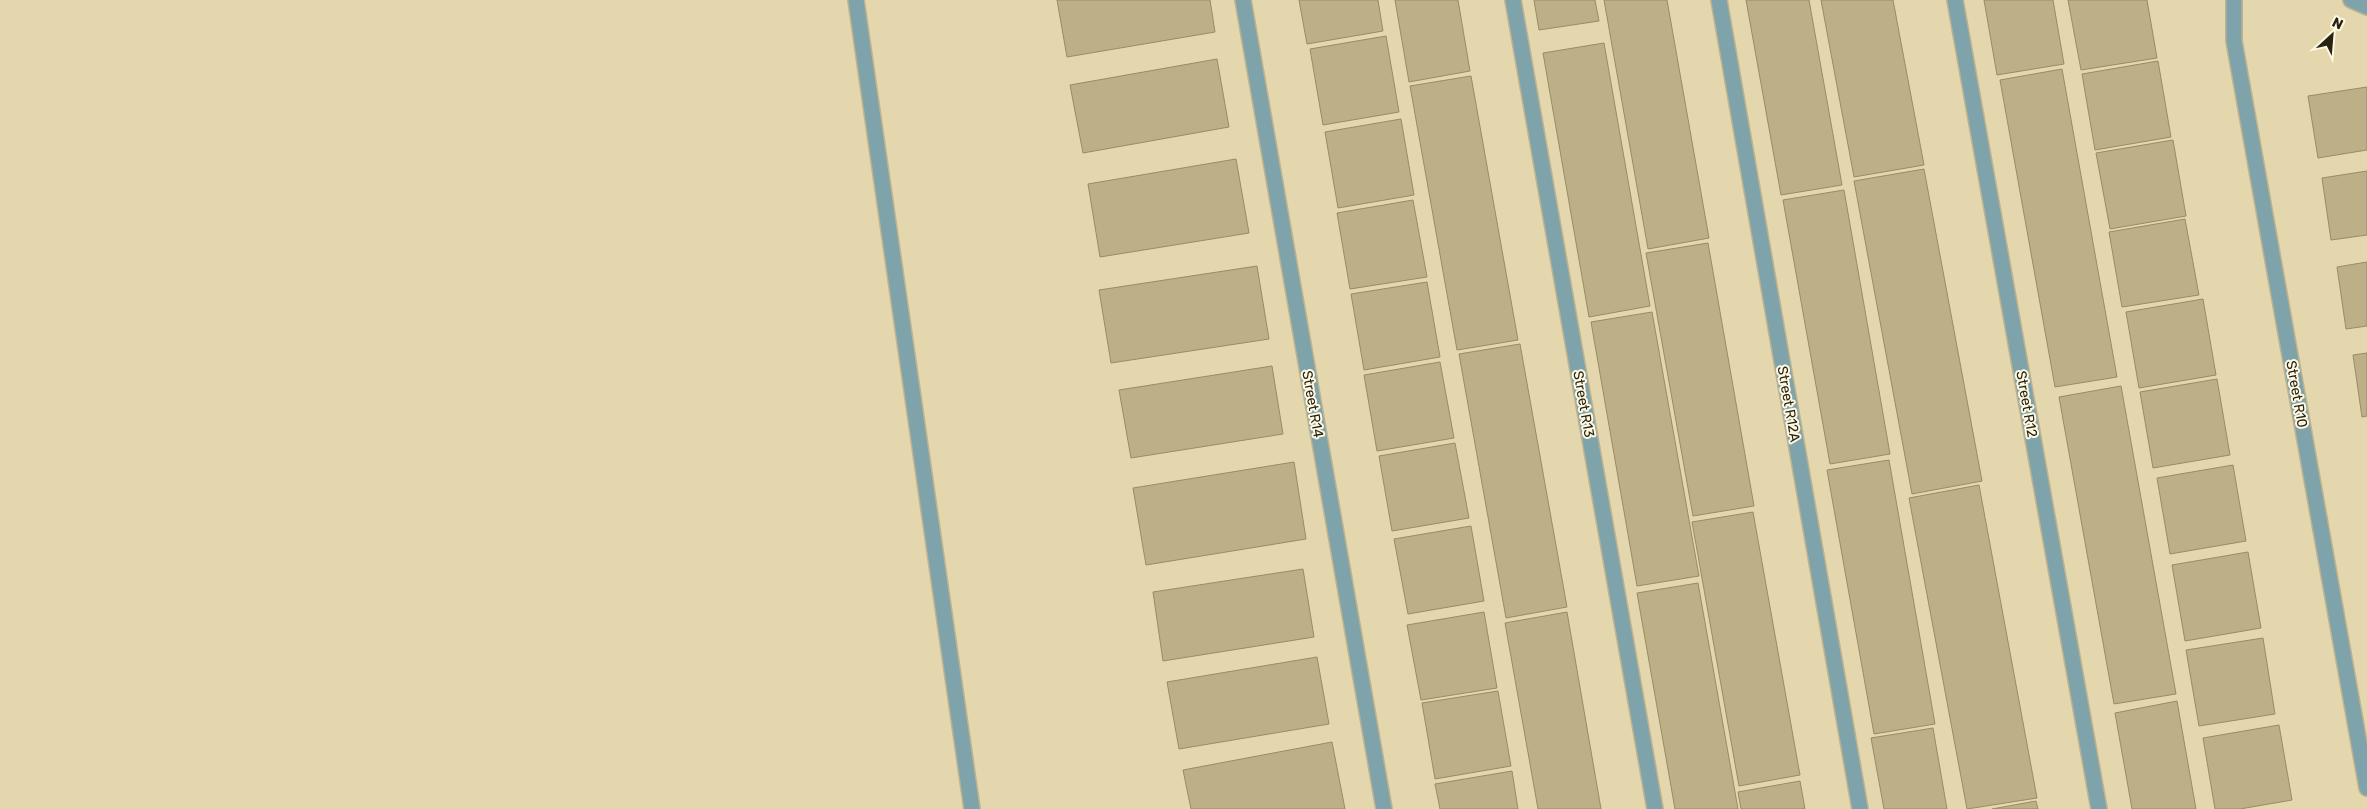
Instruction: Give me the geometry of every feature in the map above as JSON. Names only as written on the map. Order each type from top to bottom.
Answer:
[{"type":"street","points":[[856,0],[972,809]]},
{"type":"street","name":"Street R14","points":[[1243,0],[1384,809]]},
{"type":"street","name":"Street R13","points":[[1513,0],[1655,809]]},
{"type":"street","name":"Street R12A","points":[[1719,0],[1860,809]]},
{"type":"street","name":"Street R12","points":[[1955,0],[2099,809]]},
{"type":"street","name":"Street R10","points":[[2234,0],[2234,41],[2367,788]]},
{"type":"street","points":[[2351,0],[2367,7]]},
{"type":"building","points":[[1057,0],[1210,0],[1215,32],[1067,57]]},
{"type":"building","points":[[1299,0],[1378,0],[1383,31],[1307,44]]},
{"type":"building","points":[[1395,0],[1458,0],[1470,71],[1409,82]]},
{"type":"building","points":[[1534,0],[1595,0],[1599,21],[1539,30]]},
{"type":"building","points":[[1604,0],[1667,0],[1709,238],[1648,249]]},
{"type":"building","points":[[1746,0],[1809,0],[1842,185],[1781,195]]},
{"type":"building","points":[[1821,0],[1893,0],[1924,165],[1854,177]]},
{"type":"building","points":[[1984,0],[2053,0],[2064,64],[1997,75]]},
{"type":"building","points":[[2068,0],[2147,0],[2157,58],[2081,70]]},
{"type":"building","points":[[1386,36],[1399,112],[1323,125],[1310,49]]},
{"type":"building","points":[[1604,43],[1650,306],[1589,317],[1543,53]]},
{"type":"building","points":[[1217,59],[1229,127],[1083,153],[1070,85]]},
{"type":"building","points":[[2158,61],[2171,137],[2095,150],[2082,74]]},
{"type":"building","points":[[2062,69],[2117,377],[2055,387],[2000,80]]},
{"type":"building","points":[[1471,76],[1518,340],[1457,350],[1410,86]]},
{"type":"building","points":[[2367,87],[2367,150],[2318,158],[2308,96]]},
{"type":"building","points":[[1401,119],[1414,195],[1338,208],[1325,132]]},
{"type":"building","points":[[2173,140],[2186,216],[2110,229],[2096,153]]},
{"type":"building","points":[[1236,159],[1249,233],[1100,257],[1088,184]]},
{"type":"building","points":[[1924,169],[1982,481],[1912,494],[1854,181]]},
{"type":"building","points":[[2367,171],[2367,235],[2331,240],[2322,178]]},
{"type":"building","points":[[1844,190],[1890,454],[1830,464],[1783,200]]},
{"type":"building","points":[[1413,200],[1427,277],[1350,289],[1337,213]]},
{"type":"building","points":[[2185,219],[2199,295],[2122,307],[2109,232]]},
{"type":"building","points":[[1708,243],[1754,506],[1693,516],[1646,253]]},
{"type":"building","points":[[2367,262],[2367,326],[2346,329],[2337,267]]},
{"type":"building","points":[[1257,266],[1269,339],[1111,363],[1099,290]]},
{"type":"building","points":[[1427,282],[1440,357],[1364,370],[1351,294]]},
{"type":"building","points":[[2203,299],[2216,375],[2139,388],[2126,312]]},
{"type":"building","points":[[1652,312],[1699,576],[1637,586],[1591,322]]},
{"type":"building","points":[[1520,344],[1567,607],[1506,618],[1459,354]]},
{"type":"building","points":[[2367,353],[2367,416],[2362,417],[2353,355]]},
{"type":"building","points":[[1440,362],[1454,438],[1377,451],[1364,375]]},
{"type":"building","points":[[1272,366],[1283,434],[1131,458],[1119,390]]},
{"type":"building","points":[[2217,379],[2230,455],[2153,468],[2140,392]]},
{"type":"building","points":[[2121,386],[2176,694],[2114,704],[2059,397]]},
{"type":"building","points":[[1455,443],[1469,518],[1392,531],[1379,456]]},
{"type":"building","points":[[1889,460],[1935,724],[1874,734],[1827,470]]},
{"type":"building","points":[[1294,462],[1306,539],[1146,565],[1133,488]]},
{"type":"building","points":[[2233,465],[2246,541],[2170,554],[2157,478]]},
{"type":"building","points":[[1979,485],[2037,798],[1967,809],[1909,498]]},
{"type":"building","points":[[1753,512],[1800,775],[1739,786],[1692,522]]},
{"type":"building","points":[[1471,526],[1484,601],[1408,614],[1394,539]]},
{"type":"building","points":[[2248,552],[2261,628],[2185,641],[2172,565]]},
{"type":"building","points":[[1303,569],[1314,637],[1163,661],[1153,592]]},
{"type":"building","points":[[1698,583],[1738,809],[1675,809],[1637,593]]},
{"type":"building","points":[[1484,612],[1497,688],[1421,700],[1407,625]]},
{"type":"building","points":[[1567,612],[1601,809],[1538,809],[1505,623]]},
{"type":"building","points":[[2263,638],[2275,714],[2199,726],[2186,650]]},
{"type":"building","points":[[1317,657],[1329,724],[1179,749],[1167,682]]},
{"type":"building","points":[[1498,691],[1511,766],[1435,779],[1422,703]]},
{"type":"building","points":[[2177,701],[2196,809],[2132,809],[2115,713]]},
{"type":"building","points":[[2279,725],[2292,800],[2240,809],[2215,809],[2203,738]]},
{"type":"building","points":[[1933,728],[1947,809],[1884,809],[1871,738]]},
{"type":"building","points":[[1332,742],[1345,809],[1191,809],[1183,770]]},
{"type":"building","points":[[1512,771],[1518,809],[1440,809],[1435,784]]},
{"type":"building","points":[[1800,781],[1805,809],[1741,809],[1738,792]]},
{"type":"building","points":[[2036,801],[2038,809],[1992,809]]}]
